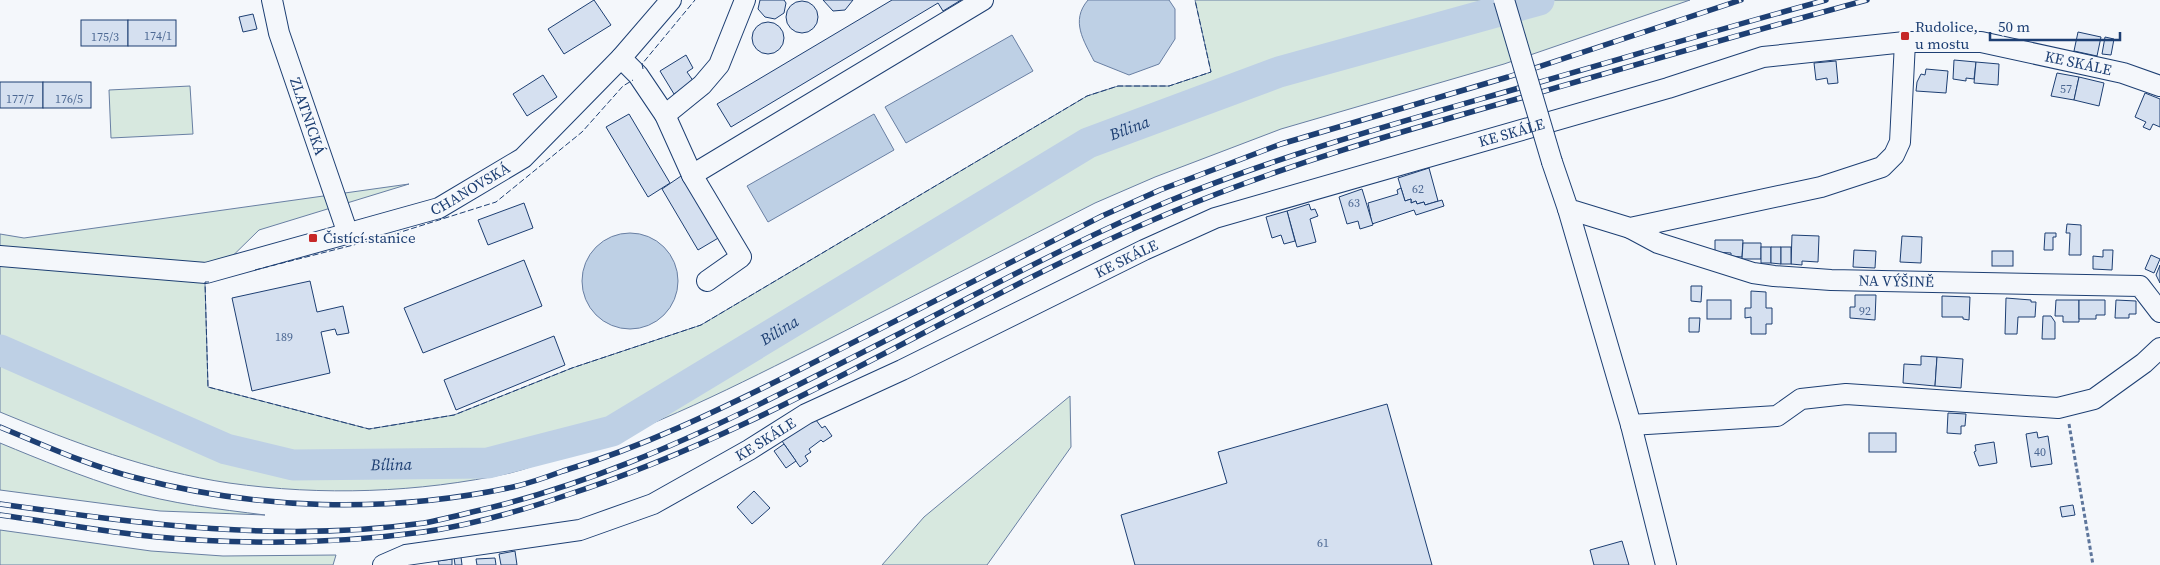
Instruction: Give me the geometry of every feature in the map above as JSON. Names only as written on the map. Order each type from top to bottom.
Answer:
[{"type":"street","name":"ZLATNICKÁ","points":[[272,0],[279,33],[348,234]]},
{"type":"street","name":"CHANOVSKÁ","points":[[0,256],[206,273],[439,208],[523,158],[621,58],[671,0]]},
{"type":"street","points":[[665,115],[702,84],[718,65],[745,0]]},
{"type":"street","points":[[692,175],[983,0]]},
{"type":"street","points":[[1504,0],[1631,425],[1666,565]]},
{"type":"street","points":[[1568,209],[1630,228],[1821,187],[1882,167],[1894,155],[1900,142],[1905,42]]},
{"type":"street","name":"KE SKÁLE","points":[[383,565],[406,555],[580,530],[653,504],[749,450],[806,414],[902,370],[1144,250],[1215,218],[1668,88],[1763,57],[1905,42],[1982,42],[2123,73],[2160,86]]},
{"type":"street","points":[[621,58],[638,75],[665,115],[692,175],[741,258],[707,281]]},
{"type":"street","name":"NA VÝŠINĚ","points":[[1630,228],[1658,243],[1753,273],[1831,280],[2140,286],[2160,312]]},
{"type":"street","points":[[1631,425],[1777,416],[1801,399],[1846,394],[2049,407],[2066,406],[2094,399],[2144,363],[2160,348]]},
{"type":"path","points":[[2066,406],[2093,565]]},
{"type":"shaded area","points":[[1195,0],[1690,0],[1504,64],[1281,129],[1155,177],[1095,203],[823,342],[694,405],[594,446],[523,470],[475,480],[405,488],[335,491],[264,487],[199,478],[141,463],[113,455],[0,412],[0,234],[24,238],[409,184],[259,230],[205,283],[208,387],[369,429],[454,415],[572,368],[701,325],[1087,96],[1118,86],[1169,86],[1211,72]]},
{"type":"shaded area","points":[[190,86],[193,134],[111,138],[109,90]]},
{"type":"shaded area","points":[[1070,396],[1071,447],[987,565],[882,565],[924,517]]},
{"type":"shaded area","points":[[0,443],[78,474],[142,495],[195,506],[265,515],[160,511],[0,490]]},
{"type":"shaded area","points":[[0,530],[151,551],[223,556],[336,555],[333,565],[0,565]]},
{"type":"water","points":[[1088,0],[1169,0],[1175,9],[1175,39],[1159,64],[1129,75],[1094,61],[1080,31],[1079,23],[1083,8]]},
{"type":"water","points":[[1012,35],[1033,71],[906,143],[885,107]]},
{"type":"water","points":[[874,114],[894,150],[768,222],[747,186]]},
{"type":"water","points":[[630,233],[648,237],[664,247],[674,263],[678,281],[674,299],[664,315],[648,325],[630,329],[612,325],[596,315],[586,299],[582,281],[586,263],[596,247],[612,237]]},
{"type":"building","points":[[594,0],[611,25],[564,54],[548,29]]},
{"type":"building","points":[[760,0],[784,0],[786,3],[784,13],[775,19],[765,17],[758,9]]},
{"type":"building","points":[[823,0],[853,0],[845,10],[833,11]]},
{"type":"building","points":[[892,0],[961,0],[943,11],[938,3],[731,127],[717,104]]},
{"type":"building","points":[[802,1],[813,6],[818,17],[813,28],[802,33],[791,28],[786,17],[791,6]]},
{"type":"building","points":[[253,14],[257,29],[243,32],[239,17]]},
{"type":"building","points":[[81,20],[128,20],[128,46],[81,46]]},
{"type":"building","points":[[128,20],[176,20],[176,46],[128,46]]},
{"type":"building","points":[[768,22],[779,27],[784,38],[779,49],[768,54],[757,49],[752,38],[757,27]]},
{"type":"building","points":[[2078,32],[2101,37],[2097,56],[2074,51]]},
{"type":"building","points":[[2105,37],[2114,39],[2111,55],[2102,54]]},
{"type":"building","points":[[686,55],[693,68],[687,72],[694,82],[674,94],[660,71]]},
{"type":"building","points":[[1954,60],[1976,62],[1974,79],[1966,78],[1966,81],[1953,79]]},
{"type":"building","points":[[1836,61],[1838,83],[1828,84],[1827,78],[1816,80],[1814,63]]},
{"type":"building","points":[[1976,62],[1999,64],[1998,85],[1974,83]]},
{"type":"building","points":[[1926,69],[1948,71],[1946,93],[1916,91],[1917,82],[1921,74],[1925,75]]},
{"type":"building","points":[[2057,73],[2079,77],[2074,100],[2051,96]]},
{"type":"building","points":[[543,75],[557,97],[527,116],[513,94]]},
{"type":"building","points":[[2079,77],[2104,83],[2099,106],[2074,100]]},
{"type":"building","points":[[0,82],[43,82],[43,108],[0,108]]},
{"type":"building","points":[[43,82],[91,82],[91,108],[43,108]]},
{"type":"building","points":[[2145,93],[2160,99],[2160,127],[2153,124],[2150,130],[2143,127],[2146,122],[2135,117]]},
{"type":"building","points":[[629,114],[670,183],[648,197],[606,127]]},
{"type":"building","points":[[1429,168],[1438,201],[1425,205],[1424,202],[1417,204],[1416,201],[1411,203],[1411,199],[1405,201],[1398,178]]},
{"type":"building","points":[[684,174],[720,237],[698,250],[662,189]]},
{"type":"building","points":[[1401,188],[1405,201],[1411,199],[1411,203],[1416,201],[1417,204],[1424,202],[1425,205],[1442,200],[1444,206],[1416,215],[1414,210],[1372,224],[1368,203],[1398,194],[1397,190]]},
{"type":"building","points":[[1362,189],[1373,225],[1360,229],[1358,221],[1347,224],[1339,197]]},
{"type":"building","points":[[524,203],[533,228],[488,245],[478,220]]},
{"type":"building","points":[[1309,204],[1311,210],[1315,209],[1318,216],[1310,219],[1316,242],[1297,247],[1287,211]]},
{"type":"building","points":[[1287,211],[1295,241],[1284,244],[1281,235],[1272,238],[1266,217]]},
{"type":"building","points":[[2067,224],[2081,225],[2081,255],[2069,255],[2070,233],[2066,233]]},
{"type":"building","points":[[2045,233],[2056,233],[2056,237],[2053,237],[2053,250],[2044,250]]},
{"type":"building","points":[[1792,235],[1819,236],[1818,262],[1802,261],[1802,265],[1791,264]]},
{"type":"building","points":[[1902,236],[1922,237],[1921,263],[1900,262]]},
{"type":"building","points":[[1715,240],[1743,240],[1742,257],[1731,256],[1731,253],[1715,252]]},
{"type":"building","points":[[1743,243],[1761,243],[1761,259],[1742,259]]},
{"type":"building","points":[[1761,247],[1771,247],[1771,263],[1761,263]]},
{"type":"building","points":[[1771,247],[1781,247],[1781,264],[1771,263]]},
{"type":"building","points":[[1781,247],[1791,247],[1791,264],[1781,264]]},
{"type":"building","points":[[1854,250],[1876,251],[1875,268],[1853,267]]},
{"type":"building","points":[[2103,250],[2113,250],[2112,270],[2093,269],[2093,256],[2103,257]]},
{"type":"building","points":[[1992,251],[2013,251],[2013,266],[1992,266]]},
{"type":"building","points":[[2151,255],[2160,259],[2154,273],[2145,269]]},
{"type":"building","points":[[524,260],[542,306],[423,353],[404,308]]},
{"type":"building","points":[[2160,265],[2160,283],[2156,275]]},
{"type":"building","points":[[310,281],[317,312],[343,306],[349,333],[337,335],[335,329],[321,332],[330,373],[252,391],[232,298]]},
{"type":"building","points":[[1691,286],[1702,286],[1701,302],[1691,301]]},
{"type":"building","points":[[1751,291],[1766,292],[1766,308],[1772,308],[1772,324],[1766,324],[1766,334],[1751,334],[1751,317],[1745,318],[1745,308],[1751,308]]},
{"type":"building","points":[[1855,295],[1876,295],[1875,320],[1850,318],[1850,307],[1855,307]]},
{"type":"building","points":[[1942,296],[1970,297],[1969,320],[1963,319],[1963,317],[1942,317]]},
{"type":"building","points":[[2006,298],[2036,302],[2035,317],[2018,317],[2017,334],[2005,334]]},
{"type":"building","points":[[1707,300],[1731,300],[1731,319],[1707,319]]},
{"type":"building","points":[[2056,300],[2079,300],[2079,322],[2063,322],[2063,316],[2055,316]]},
{"type":"building","points":[[2079,300],[2105,300],[2105,315],[2096,315],[2096,319],[2079,319]]},
{"type":"building","points":[[2116,300],[2136,301],[2136,314],[2129,314],[2129,318],[2115,318]]},
{"type":"building","points":[[2043,316],[2051,316],[2055,322],[2055,339],[2042,339]]},
{"type":"building","points":[[1689,318],[1700,318],[1699,332],[1689,332]]},
{"type":"building","points":[[554,336],[565,365],[456,410],[444,380]]},
{"type":"building","points":[[1921,356],[1937,357],[1935,386],[1903,383],[1904,364],[1921,365]]},
{"type":"building","points":[[1937,357],[1963,359],[1961,388],[1935,386]]},
{"type":"building","points":[[1387,404],[1432,565],[1135,565],[1121,515],[1227,483],[1218,452]]},
{"type":"building","points":[[1948,413],[1966,414],[1965,426],[1961,426],[1961,434],[1947,433]]},
{"type":"building","points":[[813,416],[822,428],[825,426],[832,436],[823,442],[821,440],[809,449],[811,452],[805,456],[808,461],[800,467],[782,441]]},
{"type":"building","points":[[2037,432],[2038,438],[2048,436],[2052,464],[2031,467],[2026,434]]},
{"type":"building","points":[[1869,433],[1896,433],[1896,452],[1869,452]]},
{"type":"building","points":[[1994,442],[1997,463],[1979,466],[1974,452],[1976,451],[1975,445]]},
{"type":"building","points":[[784,444],[796,461],[786,468],[774,451]]},
{"type":"building","points":[[754,491],[770,508],[752,524],[737,507]]},
{"type":"building","points":[[2073,505],[2075,515],[2062,517],[2060,507]]},
{"type":"building","points":[[1622,541],[1629,565],[1594,565],[1590,550]]},
{"type":"building","points":[[453,549],[460,549],[462,565],[455,565]]},
{"type":"building","points":[[515,551],[517,565],[501,565],[499,554]]},
{"type":"building","points":[[495,558],[496,565],[477,565],[476,559]]},
{"type":"building","points":[[452,559],[452,565],[439,565],[438,561]]},
{"type":"waterway","name":"Bílina","points":[[0,350],[226,449],[293,465],[488,463],[612,431],[1088,143],[1279,72],[1539,0]]},
{"type":"railway","points":[[0,427],[99,467],[133,477],[180,488],[275,502],[370,504],[418,501],[466,496],[513,487],[622,451],[707,415],[1102,216],[1160,190],[1281,144],[1508,77],[1741,0]]},
{"type":"railway","points":[[0,504],[159,524],[265,531],[318,531],[371,529],[424,523],[512,502],[628,463],[704,431],[1067,248],[1143,212],[1212,184],[1255,168],[1386,126],[1826,0]]},
{"type":"railway","points":[[0,515],[157,537],[257,542],[324,541],[390,536],[460,526],[496,517],[532,507],[645,467],[721,434],[796,399],[1091,248],[1210,196],[1299,164],[1388,136],[1867,0]]},
{"type":"fence","points":[[643,69],[642,64],[695,0]]},
{"type":"fence","points":[[209,282],[205,282],[208,387],[369,429],[454,415],[572,368],[701,325],[1087,96],[1118,86],[1169,86],[1211,72],[1195,0]]},
{"type":"fence","points":[[255,270],[385,237],[496,202],[582,132],[623,86],[633,80]]},
{"type":"place","name":"Rudolice, u mostu","points":[[1905,36]]},
{"type":"place","name":"Čistící stanice","points":[[313,238]]}]
